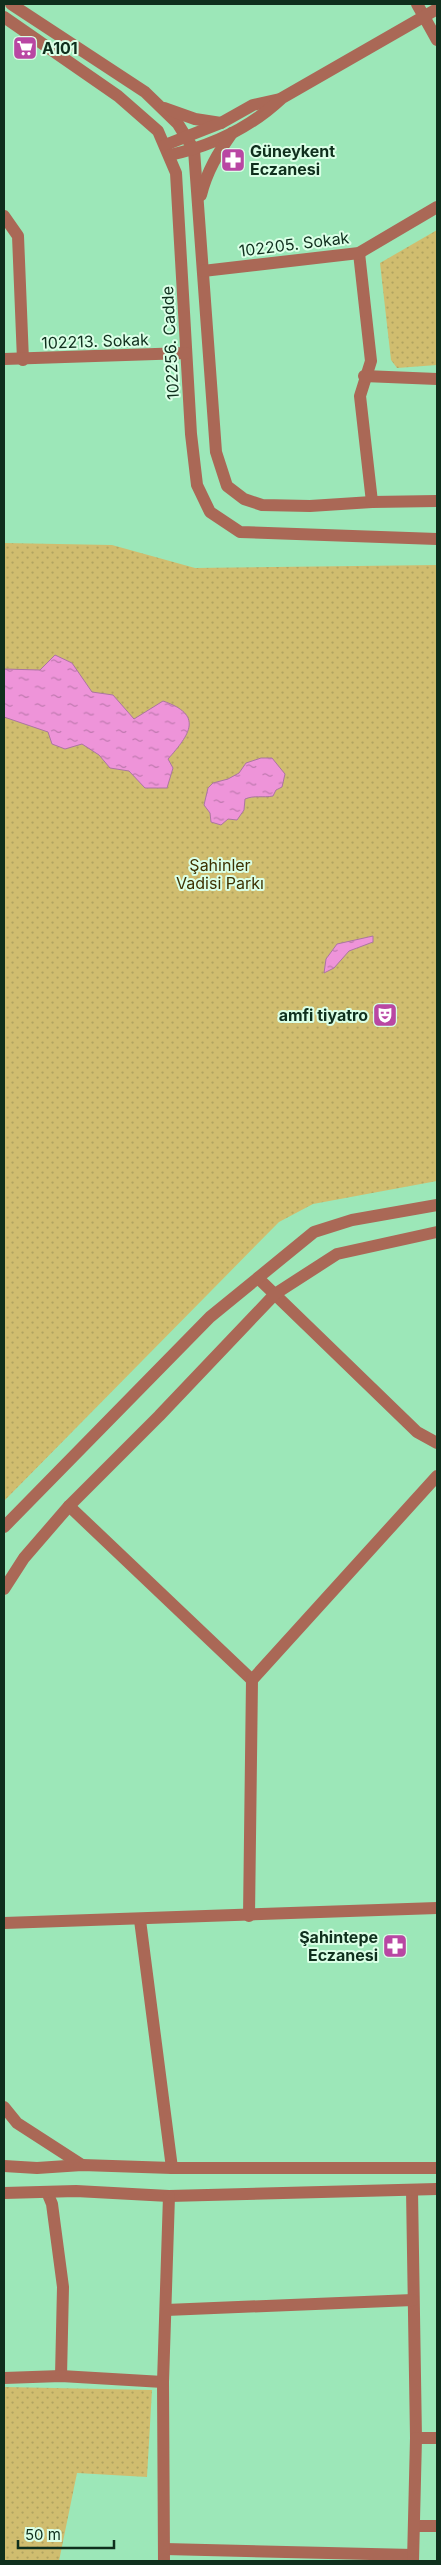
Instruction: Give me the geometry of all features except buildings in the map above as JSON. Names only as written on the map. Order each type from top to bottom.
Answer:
[{"type":"street","points":[[11,4],[145,92],[188,138],[194,150],[216,452],[227,486],[244,499],[262,505],[310,506],[372,502],[437,501]]},
{"type":"street","points":[[417,4],[437,40]]},
{"type":"street","points":[[168,150],[194,150],[232,133],[264,116],[282,98],[437,9]]},
{"type":"street","name":"102256. Cadde","points":[[4,17],[118,96],[158,131],[168,150],[176,173],[191,434],[197,485],[210,512],[240,532],[437,539]]},
{"type":"street","points":[[168,150],[253,105],[282,98]]},
{"type":"street","points":[[161,107],[195,119],[222,123]]},
{"type":"street","points":[[198,204],[206,175],[232,133]]},
{"type":"street","name":"102205. Sokak","points":[[203,271],[359,253],[437,207]]},
{"type":"street","points":[[4,216],[18,236],[23,360]]},
{"type":"street","points":[[359,253],[371,361],[364,376],[360,396],[372,502]]},
{"type":"street","name":"102213. Sokak","points":[[4,359],[23,360],[186,353]]},
{"type":"street","points":[[364,376],[437,379]]},
{"type":"street","points":[[4,1527],[210,1317],[314,1232],[352,1220],[437,1206]]},
{"type":"street","points":[[4,1589],[24,1558],[69,1506],[159,1416],[275,1294],[337,1254],[437,1232]]},
{"type":"street","points":[[258,1278],[417,1432],[437,1443]]},
{"type":"street","points":[[249,1916],[252,1680],[437,1476]]},
{"type":"street","points":[[69,1506],[252,1680]]},
{"type":"street","points":[[4,1923],[140,1920],[437,1908]]},
{"type":"street","points":[[140,1920],[172,2168]]},
{"type":"street","points":[[4,2107],[17,2123],[82,2165]]},
{"type":"street","points":[[4,2166],[37,2168],[82,2165],[172,2168],[437,2168]]},
{"type":"street","points":[[4,2194],[76,2191],[169,2196],[437,2189]]},
{"type":"street","points":[[169,2196],[163,2382],[164,2555],[413,2558],[416,2438],[412,2190]]},
{"type":"street","points":[[48,2192],[52,2204],[63,2287],[61,2376]]},
{"type":"street","points":[[166,2310],[413,2300]]},
{"type":"street","points":[[4,2378],[61,2376],[163,2382]]},
{"type":"street","points":[[416,2438],[437,2438]]},
{"type":"street","points":[[414,2526],[437,2526]]},
{"type":"green space","points":[[437,230],[437,365],[397,368],[391,360],[380,263]]},
{"type":"green space","name":"Şahinler Vadisi Parkı","points":[[4,543],[112,545],[195,568],[437,565],[437,1181],[313,1204],[279,1222],[4,1501]]},
{"type":"green space","points":[[4,2387],[152,2390],[147,2477],[77,2473],[59,2561],[4,2561]]},
{"type":"water","points":[[55,655],[72,663],[92,692],[113,695],[134,719],[163,701],[176,706],[184,712],[189,726],[182,741],[168,759],[173,768],[167,788],[145,788],[129,771],[110,768],[99,755],[82,744],[65,749],[52,744],[48,732],[4,717],[4,669],[40,670]]},
{"type":"water","points":[[261,758],[272,758],[285,774],[282,787],[276,790],[273,796],[245,799],[244,810],[237,820],[228,819],[221,825],[211,822],[210,813],[204,805],[208,788],[213,783],[228,779],[239,773],[246,763]]},
{"type":"water","points":[[373,936],[373,942],[349,951],[334,968],[324,973],[326,959],[337,944]]},
{"type":"place","name":"A101","points":[[25,48]]},
{"type":"place","name":"Güneykent Eczanesi","points":[[233,160]]},
{"type":"place","name":"amfi tiyatro","points":[[385,1015]]},
{"type":"place","name":"Şahintepe Eczanesi","points":[[395,1946]]}]
